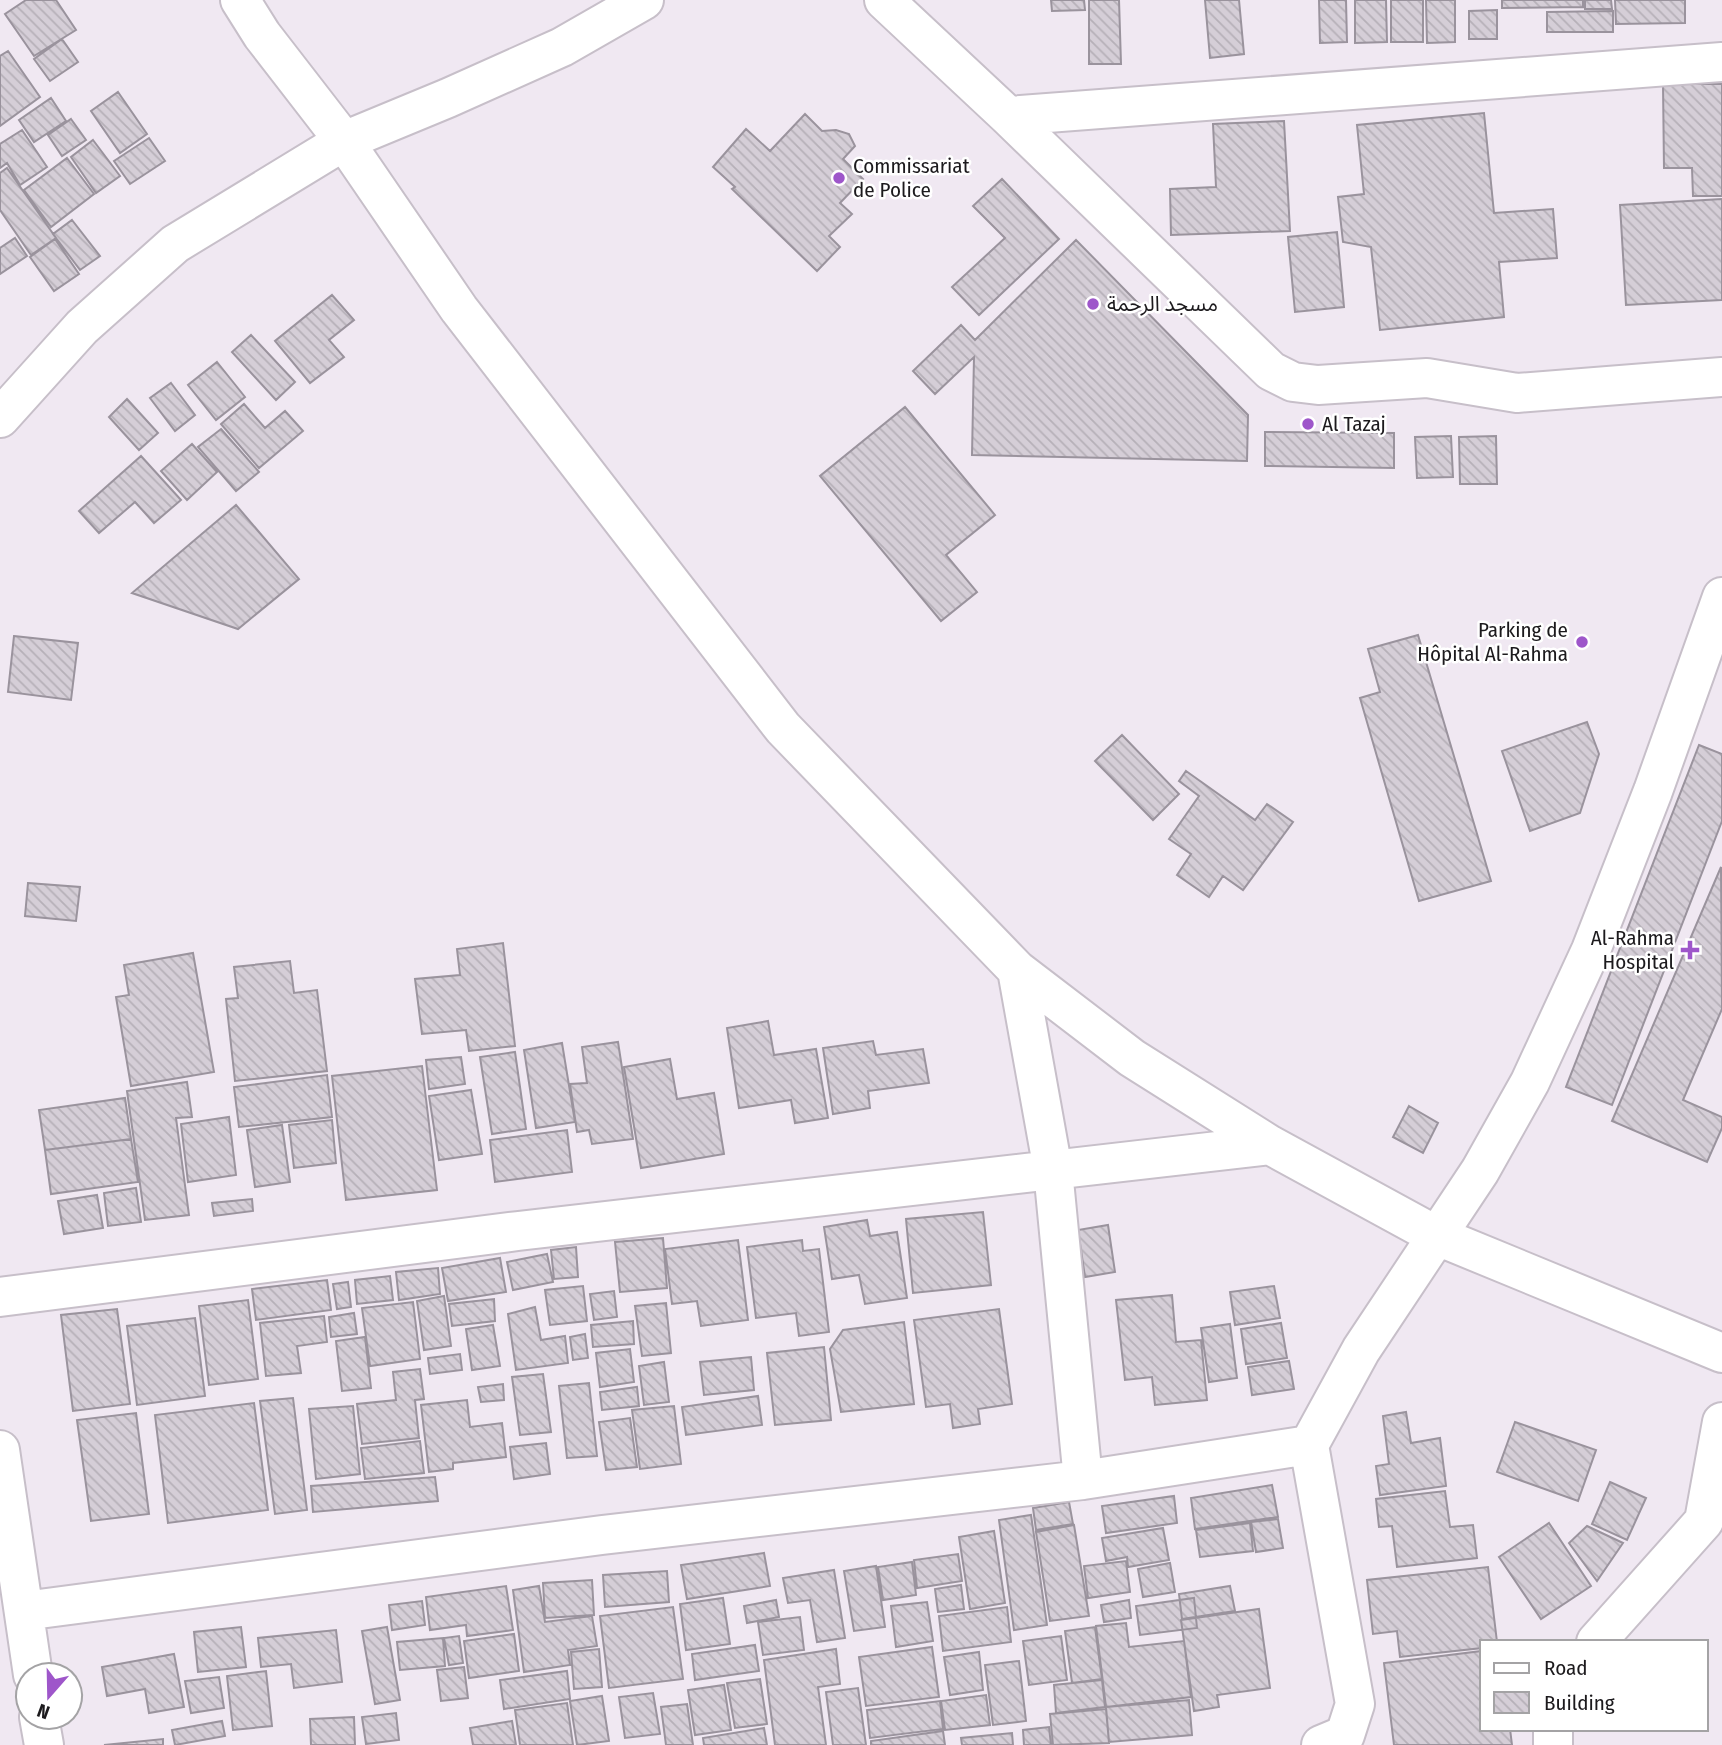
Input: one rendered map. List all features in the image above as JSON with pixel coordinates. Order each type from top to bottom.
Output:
[{"type":"street","points":[[240,0],[262,35],[344,141],[458,309],[783,728],[1017,971],[1132,1058],[1270,1145],[1435,1235],[1722,1353]]},
{"type":"street","points":[[0,418],[82,327],[175,244],[344,141],[562,47],[644,0]]},
{"type":"street","points":[[884,0],[1271,371],[1293,382],[1318,385],[1427,378],[1517,393],[1722,377]]},
{"type":"street","points":[[1008,116],[1722,62]]},
{"type":"street","points":[[1321,1745],[1345,1735],[1355,1704],[1309,1445],[1360,1350],[1480,1171],[1530,1082],[1591,950],[1653,791],[1722,597]]},
{"type":"street","points":[[1017,971],[1053,1170],[1083,1480]]},
{"type":"street","points":[[0,1297],[518,1231],[1270,1145]]},
{"type":"street","points":[[1598,1640],[1704,1521],[1722,1422]]},
{"type":"street","points":[[23,1611],[602,1535],[1083,1480],[1309,1445]]},
{"type":"street","points":[[0,1450],[31,1661]]},
{"type":"building","points":[[26,0],[56,0],[76,30],[34,56],[5,14]]},
{"type":"building","points":[[1051,0],[1084,0],[1085,10],[1052,11]]},
{"type":"building","points":[[1089,0],[1119,0],[1121,64],[1089,64]]},
{"type":"building","points":[[1205,0],[1239,0],[1244,54],[1210,58]]},
{"type":"building","points":[[1319,0],[1346,0],[1347,42],[1320,43]]},
{"type":"building","points":[[1355,0],[1386,0],[1387,42],[1355,43]]},
{"type":"building","points":[[1391,0],[1423,0],[1423,42],[1391,42]]},
{"type":"building","points":[[1426,0],[1455,0],[1455,42],[1427,43]]},
{"type":"building","points":[[1502,0],[1583,0],[1583,7],[1502,8]]},
{"type":"building","points":[[1585,0],[1611,0],[1612,9],[1585,9]]},
{"type":"building","points":[[1615,0],[1685,0],[1685,23],[1616,24]]},
{"type":"building","points":[[1497,10],[1497,39],[1469,39],[1469,11]]},
{"type":"building","points":[[1613,11],[1613,32],[1547,32],[1547,12]]},
{"type":"building","points":[[62,39],[78,62],[50,81],[34,59]]},
{"type":"building","points":[[8,51],[40,97],[0,126],[0,56]]},
{"type":"building","points":[[1663,84],[1722,84],[1722,196],[1693,196],[1692,168],[1664,168]]},
{"type":"building","points":[[118,92],[147,134],[120,153],[91,111]]},
{"type":"building","points":[[51,98],[66,121],[34,142],[19,120]]},
{"type":"building","points":[[1484,113],[1494,213],[1553,209],[1557,258],[1499,262],[1504,317],[1380,330],[1371,247],[1343,242],[1338,197],[1364,194],[1357,125]]},
{"type":"building","points":[[805,114],[822,131],[836,130],[849,134],[855,146],[843,159],[863,179],[840,203],[852,214],[829,236],[840,247],[817,271],[732,189],[735,187],[713,167],[746,129],[770,151]]},
{"type":"building","points":[[71,119],[86,140],[62,156],[48,135]]},
{"type":"building","points":[[1284,121],[1290,231],[1171,235],[1170,189],[1216,187],[1213,124]]},
{"type":"building","points":[[22,130],[47,167],[20,185],[7,163],[0,168],[0,144]]},
{"type":"building","points":[[149,138],[165,161],[130,184],[114,161]]},
{"type":"building","points":[[93,140],[120,176],[96,193],[71,157]]},
{"type":"building","points":[[67,158],[94,194],[51,227],[24,190]]},
{"type":"building","points":[[7,168],[56,238],[31,255],[0,210],[0,173]]},
{"type":"building","points":[[1002,179],[1059,239],[979,315],[952,287],[1005,238],[973,206]]},
{"type":"building","points":[[1722,199],[1722,300],[1626,305],[1620,205]]},
{"type":"building","points":[[72,220],[100,256],[80,270],[53,234]]},
{"type":"building","points":[[1337,232],[1344,307],[1295,312],[1288,237]]},
{"type":"building","points":[[15,238],[27,256],[0,274],[0,248]]},
{"type":"building","points":[[55,239],[79,274],[54,291],[30,257]]},
{"type":"building","points":[[1076,240],[1248,415],[1247,461],[972,455],[974,357],[935,394],[913,371],[961,325],[975,340]]},
{"type":"building","points":[[332,295],[354,320],[329,340],[344,357],[310,383],[275,341]]},
{"type":"building","points":[[251,335],[295,382],[276,400],[232,352]]},
{"type":"building","points":[[217,362],[245,397],[216,420],[188,385]]},
{"type":"building","points":[[171,383],[195,415],[175,431],[150,398]]},
{"type":"building","points":[[127,399],[158,433],[139,450],[109,417]]},
{"type":"building","points":[[244,404],[265,428],[285,411],[303,431],[259,468],[221,424]]},
{"type":"building","points":[[905,407],[995,515],[946,555],[977,592],[941,621],[820,476]]},
{"type":"building","points":[[221,429],[259,472],[236,491],[198,447]]},
{"type":"building","points":[[1265,432],[1394,433],[1394,468],[1265,466]]},
{"type":"building","points":[[1451,436],[1453,477],[1417,478],[1415,437]]},
{"type":"building","points":[[1496,436],[1497,484],[1460,484],[1459,437]]},
{"type":"building","points":[[192,444],[217,472],[187,500],[161,471]]},
{"type":"building","points":[[141,456],[181,500],[154,523],[135,502],[99,533],[79,511]]},
{"type":"building","points":[[236,505],[299,579],[238,629],[132,593]]},
{"type":"building","points":[[1418,635],[1491,881],[1419,901],[1360,698],[1380,692],[1368,649]]},
{"type":"building","points":[[14,636],[78,643],[71,700],[8,692]]},
{"type":"building","points":[[1587,722],[1599,754],[1580,813],[1530,831],[1502,751]]},
{"type":"building","points":[[1122,735],[1179,794],[1153,820],[1095,761]]},
{"type":"building","points":[[1699,745],[1722,754],[1722,821],[1612,1105],[1566,1087]]},
{"type":"building","points":[[1186,771],[1255,820],[1267,804],[1293,822],[1243,890],[1223,876],[1209,897],[1177,875],[1191,854],[1169,839],[1199,796],[1179,781]]},
{"type":"building","points":[[1721,867],[1722,1009],[1683,1100],[1722,1117],[1722,1128],[1707,1162],[1612,1121]]},
{"type":"building","points":[[28,883],[80,887],[76,921],[25,916]]},
{"type":"building","points":[[503,943],[515,1046],[469,1051],[466,1030],[422,1034],[415,979],[460,975],[457,949]]},
{"type":"building","points":[[193,953],[214,1072],[131,1086],[116,997],[129,995],[124,965]]},
{"type":"building","points":[[290,961],[294,993],[317,990],[327,1071],[235,1081],[226,999],[238,998],[234,967]]},
{"type":"building","points":[[768,1021],[774,1055],[816,1049],[828,1118],[795,1123],[791,1100],[739,1108],[727,1028]]},
{"type":"building","points":[[873,1041],[876,1055],[923,1049],[929,1083],[868,1091],[870,1108],[833,1114],[823,1048]]},
{"type":"building","points":[[618,1042],[633,1139],[592,1144],[589,1130],[577,1132],[570,1084],[587,1083],[582,1047]]},
{"type":"building","points":[[562,1043],[575,1122],[536,1128],[524,1050]]},
{"type":"building","points":[[515,1052],[526,1129],[492,1134],[480,1057]]},
{"type":"building","points":[[461,1057],[465,1084],[429,1089],[426,1060]]},
{"type":"building","points":[[670,1059],[677,1099],[714,1093],[724,1154],[641,1168],[624,1067]]},
{"type":"building","points":[[422,1066],[437,1190],[346,1200],[332,1076]]},
{"type":"building","points":[[327,1075],[332,1117],[239,1127],[234,1087]]},
{"type":"building","points":[[187,1082],[192,1117],[176,1118],[189,1215],[145,1220],[127,1091]]},
{"type":"building","points":[[471,1090],[482,1154],[439,1160],[429,1096]]},
{"type":"building","points":[[125,1098],[131,1139],[45,1150],[39,1110]]},
{"type":"building","points":[[1409,1106],[1438,1123],[1423,1153],[1393,1137]]},
{"type":"building","points":[[229,1117],[236,1175],[188,1182],[181,1124]]},
{"type":"building","points":[[332,1120],[336,1163],[294,1168],[289,1125]]},
{"type":"building","points":[[282,1125],[290,1182],[255,1187],[247,1130]]},
{"type":"building","points":[[567,1130],[572,1172],[495,1182],[490,1140]]},
{"type":"building","points":[[131,1139],[138,1182],[51,1194],[45,1150]]},
{"type":"building","points":[[136,1188],[141,1222],[108,1226],[104,1193]]},
{"type":"building","points":[[97,1195],[103,1228],[64,1234],[58,1201]]},
{"type":"building","points":[[252,1199],[253,1211],[214,1216],[212,1203]]},
{"type":"building","points":[[983,1212],[991,1285],[913,1293],[906,1219]]},
{"type":"building","points":[[867,1220],[870,1236],[897,1232],[907,1298],[865,1304],[859,1275],[832,1279],[824,1227]]},
{"type":"building","points":[[1108,1225],[1115,1272],[1085,1277],[1078,1230]]},
{"type":"building","points":[[663,1238],[667,1288],[620,1292],[615,1242]]},
{"type":"building","points":[[738,1240],[748,1320],[701,1326],[697,1301],[672,1304],[665,1249]]},
{"type":"building","points":[[802,1240],[803,1251],[819,1249],[829,1332],[799,1336],[796,1313],[756,1318],[747,1247]]},
{"type":"building","points":[[576,1247],[578,1277],[554,1279],[551,1250]]},
{"type":"building","points":[[547,1254],[553,1282],[513,1290],[507,1262]]},
{"type":"building","points":[[500,1258],[506,1292],[448,1301],[442,1268]]},
{"type":"building","points":[[438,1268],[440,1294],[399,1300],[396,1272]]},
{"type":"building","points":[[390,1276],[393,1300],[357,1304],[355,1280]]},
{"type":"building","points":[[327,1280],[331,1310],[256,1320],[252,1289]]},
{"type":"building","points":[[348,1282],[351,1307],[337,1309],[333,1284]]},
{"type":"building","points":[[583,1286],[587,1321],[550,1325],[545,1290]]},
{"type":"building","points":[[1274,1286],[1280,1318],[1235,1325],[1230,1292]]},
{"type":"building","points":[[614,1291],[617,1317],[594,1320],[590,1294]]},
{"type":"building","points":[[1172,1295],[1176,1342],[1201,1340],[1207,1400],[1155,1405],[1152,1377],[1125,1380],[1116,1300]]},
{"type":"building","points":[[444,1296],[451,1346],[424,1350],[417,1301]]},
{"type":"building","points":[[494,1299],[495,1321],[452,1326],[449,1304]]},
{"type":"building","points":[[248,1300],[258,1379],[209,1385],[199,1306]]},
{"type":"building","points":[[413,1302],[420,1359],[370,1366],[362,1308]]},
{"type":"building","points":[[666,1303],[671,1353],[642,1356],[635,1306]]},
{"type":"building","points":[[535,1307],[541,1340],[565,1336],[568,1363],[516,1370],[508,1314]]},
{"type":"building","points":[[117,1309],[130,1404],[73,1411],[61,1315]]},
{"type":"building","points":[[999,1309],[1012,1404],[978,1409],[980,1424],[953,1428],[950,1404],[926,1407],[914,1320]]},
{"type":"building","points":[[354,1313],[357,1334],[331,1337],[329,1317]]},
{"type":"building","points":[[324,1316],[327,1342],[297,1346],[301,1373],[266,1376],[260,1323]]},
{"type":"building","points":[[195,1318],[205,1396],[137,1405],[127,1326]]},
{"type":"building","points":[[633,1321],[634,1344],[593,1347],[591,1325]]},
{"type":"building","points":[[904,1322],[914,1404],[841,1412],[830,1349],[843,1330]]},
{"type":"building","points":[[1281,1323],[1287,1358],[1246,1364],[1241,1329]]},
{"type":"building","points":[[1230,1324],[1237,1378],[1209,1382],[1201,1328]]},
{"type":"building","points":[[493,1325],[500,1366],[472,1370],[466,1329]]},
{"type":"building","points":[[585,1334],[588,1358],[573,1360],[570,1337]]},
{"type":"building","points":[[365,1337],[371,1388],[342,1391],[336,1341]]},
{"type":"building","points":[[824,1347],[831,1420],[775,1425],[767,1353]]},
{"type":"building","points":[[630,1349],[634,1382],[600,1387],[596,1353]]},
{"type":"building","points":[[460,1354],[462,1370],[430,1374],[428,1358]]},
{"type":"building","points":[[751,1357],[754,1390],[704,1395],[700,1362]]},
{"type":"building","points":[[1289,1361],[1294,1389],[1252,1395],[1248,1367]]},
{"type":"building","points":[[664,1362],[669,1402],[644,1405],[639,1366]]},
{"type":"building","points":[[420,1369],[424,1399],[415,1400],[419,1438],[362,1444],[357,1404],[396,1400],[393,1372]]},
{"type":"building","points":[[543,1374],[551,1432],[520,1435],[512,1377]]},
{"type":"building","points":[[589,1383],[597,1456],[567,1458],[559,1386]]},
{"type":"building","points":[[503,1384],[504,1400],[481,1402],[478,1387]]},
{"type":"building","points":[[637,1387],[639,1406],[602,1410],[600,1392]]},
{"type":"building","points":[[758,1396],[762,1425],[686,1435],[682,1407]]},
{"type":"building","points":[[293,1398],[307,1510],[275,1514],[260,1401]]},
{"type":"building","points":[[467,1400],[470,1427],[502,1423],[506,1457],[453,1463],[453,1469],[429,1472],[421,1405]]},
{"type":"building","points":[[254,1403],[268,1510],[168,1523],[155,1415]]},
{"type":"building","points":[[353,1406],[360,1474],[316,1479],[309,1409]]},
{"type":"building","points":[[674,1406],[681,1464],[640,1469],[632,1410]]},
{"type":"building","points":[[1406,1412],[1411,1443],[1440,1438],[1446,1486],[1380,1495],[1376,1466],[1389,1464],[1383,1416]]},
{"type":"building","points":[[136,1413],[149,1514],[91,1521],[77,1420]]},
{"type":"building","points":[[630,1418],[637,1467],[606,1470],[599,1422]]},
{"type":"building","points":[[1515,1422],[1596,1450],[1578,1501],[1497,1472]]},
{"type":"building","points":[[420,1441],[424,1473],[365,1479],[361,1448]]},
{"type":"building","points":[[546,1443],[550,1474],[514,1479],[510,1447]]},
{"type":"building","points":[[435,1477],[438,1501],[313,1512],[311,1486]]},
{"type":"building","points":[[1610,1482],[1646,1498],[1627,1540],[1592,1524]]},
{"type":"building","points":[[1272,1485],[1278,1517],[1195,1529],[1191,1498]]},
{"type":"building","points":[[1445,1491],[1450,1527],[1473,1525],[1477,1558],[1397,1567],[1392,1526],[1379,1527],[1376,1499]]},
{"type":"building","points":[[1174,1496],[1177,1523],[1106,1533],[1102,1506]]},
{"type":"building","points":[[1069,1502],[1073,1524],[1036,1530],[1033,1508]]},
{"type":"building","points":[[1031,1515],[1047,1625],[1014,1630],[999,1520]]},
{"type":"building","points":[[1278,1519],[1283,1548],[1256,1552],[1251,1522]]},
{"type":"building","points":[[1250,1523],[1253,1551],[1200,1557],[1196,1530]]},
{"type":"building","points":[[1549,1523],[1591,1586],[1541,1619],[1499,1557]]},
{"type":"building","points":[[1074,1525],[1089,1616],[1050,1621],[1036,1532]]},
{"type":"building","points":[[1587,1526],[1623,1543],[1597,1581],[1569,1543]]},
{"type":"building","points":[[1163,1528],[1169,1560],[1128,1567],[1127,1557],[1106,1561],[1102,1538]]},
{"type":"building","points":[[994,1531],[1005,1603],[970,1609],[959,1537]]},
{"type":"building","points":[[764,1553],[770,1586],[687,1599],[681,1565]]},
{"type":"building","points":[[958,1554],[962,1581],[917,1588],[914,1560]]},
{"type":"building","points":[[1126,1561],[1130,1592],[1088,1598],[1084,1566]]},
{"type":"building","points":[[912,1562],[916,1595],[883,1600],[878,1567]]},
{"type":"building","points":[[1170,1563],[1175,1592],[1143,1597],[1138,1569]]},
{"type":"building","points":[[876,1566],[885,1627],[854,1631],[844,1571]]},
{"type":"building","points":[[1488,1567],[1497,1640],[1480,1640],[1480,1648],[1400,1657],[1397,1631],[1373,1634],[1367,1580]]},
{"type":"building","points":[[834,1570],[845,1638],[817,1642],[810,1600],[788,1603],[783,1578]]},
{"type":"building","points":[[667,1571],[669,1602],[605,1607],[603,1575]]},
{"type":"building","points":[[592,1580],[594,1615],[545,1618],[543,1583]]},
{"type":"building","points":[[961,1585],[964,1609],[938,1612],[935,1589]]},
{"type":"building","points":[[506,1586],[513,1630],[467,1636],[466,1625],[430,1630],[426,1597]]},
{"type":"building","points":[[539,1586],[545,1622],[592,1616],[597,1646],[568,1650],[570,1665],[524,1672],[513,1590]]},
{"type":"building","points":[[1230,1586],[1235,1611],[1182,1619],[1179,1594]]},
{"type":"building","points":[[723,1598],[730,1644],[686,1650],[680,1604]]},
{"type":"building","points":[[1194,1598],[1197,1628],[1140,1635],[1136,1606]]},
{"type":"building","points":[[776,1600],[779,1617],[747,1623],[744,1606]]},
{"type":"building","points":[[1129,1600],[1131,1618],[1104,1622],[1101,1605]]},
{"type":"building","points":[[422,1601],[425,1625],[392,1630],[389,1605]]},
{"type":"building","points":[[927,1602],[933,1641],[896,1647],[891,1606]]},
{"type":"building","points":[[673,1607],[683,1679],[609,1688],[600,1616]]},
{"type":"building","points":[[1007,1607],[1011,1642],[943,1651],[939,1616]]},
{"type":"building","points":[[1259,1609],[1270,1688],[1217,1695],[1219,1707],[1194,1711],[1181,1620]]},
{"type":"building","points":[[800,1617],[804,1650],[763,1655],[758,1622]]},
{"type":"building","points":[[1126,1623],[1129,1647],[1184,1641],[1191,1697],[1106,1707],[1096,1626]]},
{"type":"building","points":[[241,1627],[246,1667],[198,1672],[194,1632]]},
{"type":"building","points":[[387,1627],[400,1700],[375,1704],[362,1631]]},
{"type":"building","points":[[1095,1627],[1102,1679],[1072,1683],[1065,1631]]},
{"type":"building","points":[[336,1630],[342,1682],[294,1688],[291,1664],[261,1667],[258,1638]]},
{"type":"building","points":[[514,1634],[519,1671],[469,1678],[464,1641]]},
{"type":"building","points":[[459,1636],[463,1663],[449,1665],[444,1638]]},
{"type":"building","points":[[1061,1636],[1067,1680],[1029,1685],[1023,1641]]},
{"type":"building","points":[[443,1638],[445,1666],[400,1670],[397,1642]]},
{"type":"building","points":[[755,1645],[759,1671],[695,1680],[692,1654]]},
{"type":"building","points":[[932,1647],[939,1697],[866,1706],[859,1657]]},
{"type":"building","points":[[599,1649],[602,1687],[574,1689],[571,1652]]},
{"type":"building","points":[[836,1649],[840,1684],[818,1687],[826,1745],[775,1745],[764,1660]]},
{"type":"building","points":[[1480,1651],[1480,1731],[1510,1731],[1512,1745],[1394,1745],[1384,1663]]},
{"type":"building","points":[[979,1652],[983,1690],[950,1695],[944,1657]]},
{"type":"building","points":[[174,1654],[184,1707],[149,1713],[145,1689],[107,1696],[102,1667]]},
{"type":"building","points":[[1019,1661],[1026,1721],[993,1725],[985,1665]]},
{"type":"building","points":[[464,1667],[468,1698],[441,1701],[437,1670]]},
{"type":"building","points":[[266,1671],[272,1726],[233,1730],[227,1676]]},
{"type":"building","points":[[567,1671],[570,1699],[504,1709],[500,1680]]},
{"type":"building","points":[[219,1677],[224,1708],[191,1713],[185,1681]]},
{"type":"building","points":[[760,1679],[767,1724],[735,1728],[727,1683]]},
{"type":"building","points":[[1102,1680],[1105,1707],[1056,1713],[1054,1685]]},
{"type":"building","points":[[724,1685],[731,1730],[695,1735],[688,1690]]},
{"type":"building","points":[[858,1688],[866,1745],[833,1745],[826,1692]]},
{"type":"building","points":[[653,1693],[660,1734],[625,1738],[619,1697]]},
{"type":"building","points":[[986,1695],[990,1725],[945,1730],[941,1701]]},
{"type":"building","points":[[602,1696],[609,1741],[577,1745],[570,1701]]},
{"type":"building","points":[[1189,1700],[1192,1735],[1109,1742],[1106,1707]]},
{"type":"building","points":[[940,1701],[943,1729],[870,1738],[867,1710]]},
{"type":"building","points":[[567,1703],[573,1745],[520,1745],[515,1710]]},
{"type":"building","points":[[687,1704],[693,1745],[666,1745],[661,1707]]},
{"type":"building","points":[[1106,1709],[1109,1743],[1053,1745],[1050,1714]]},
{"type":"building","points":[[396,1713],[399,1740],[366,1744],[362,1717]]},
{"type":"building","points":[[354,1717],[355,1745],[311,1745],[310,1719]]},
{"type":"building","points":[[222,1721],[225,1736],[175,1745],[172,1730]]},
{"type":"building","points":[[512,1721],[516,1745],[473,1745],[470,1728]]},
{"type":"building","points":[[1049,1727],[1051,1745],[1024,1745],[1023,1730]]},
{"type":"building","points":[[764,1728],[767,1745],[704,1745],[703,1738]]},
{"type":"building","points":[[943,1731],[945,1745],[871,1745],[871,1741]]},
{"type":"building","points":[[1012,1733],[1013,1745],[962,1745],[961,1738]]},
{"type":"building","points":[[163,1739],[163,1745],[104,1745]]},
{"type":"place","name":"Commissariat de Police","points":[[839,178]]},
{"type":"place","name":"مسجد الرحمة","points":[[1093,304]]},
{"type":"place","name":"Al Tazaj","points":[[1308,424]]},
{"type":"place","name":"Parking de Hôpital Al-Rahma","points":[[1582,642]]},
{"type":"place","name":"Al-Rahma Hospital","points":[[1690,950]]}]
